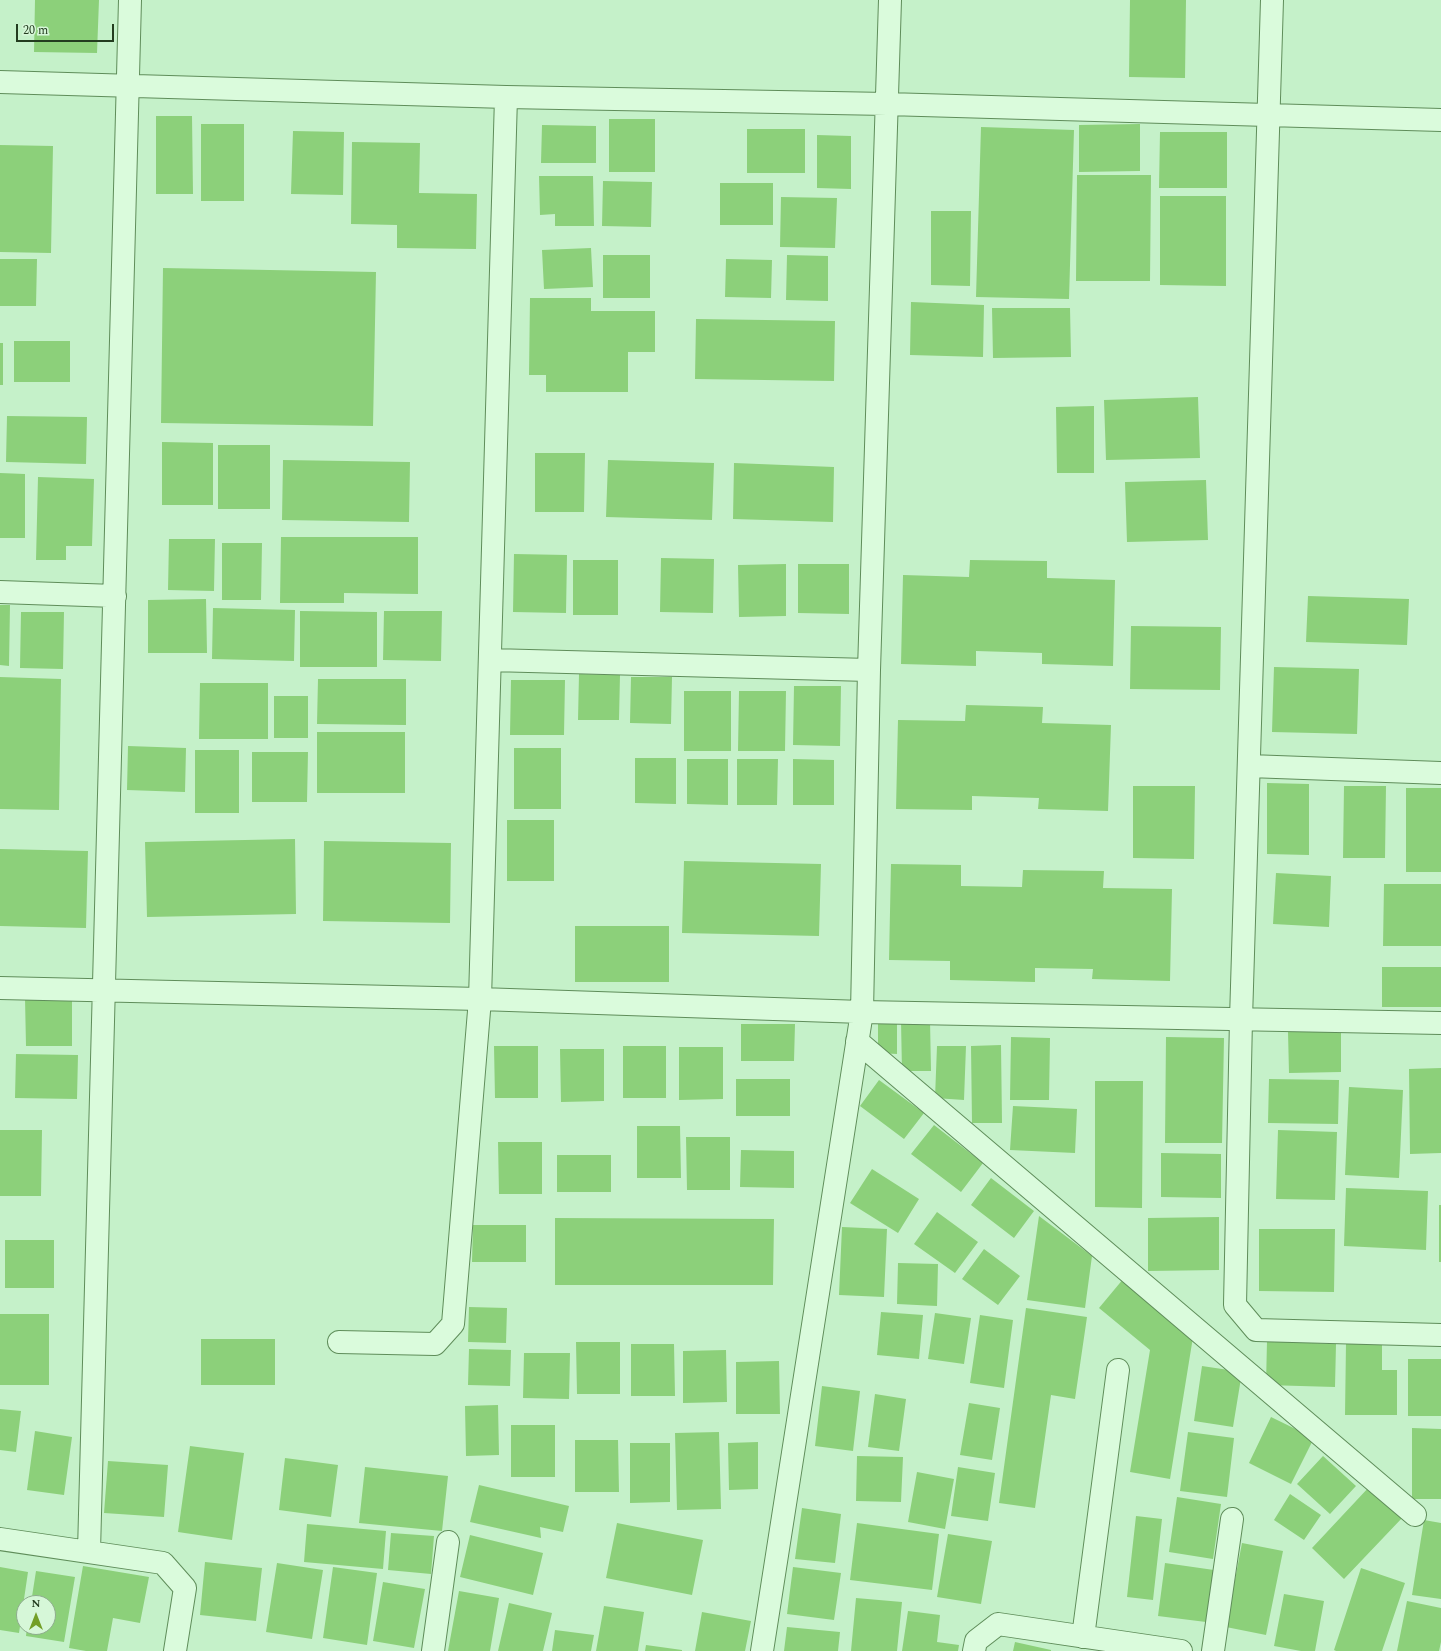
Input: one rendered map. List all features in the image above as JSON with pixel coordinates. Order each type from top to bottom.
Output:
[{"type":"street","points":[[89,1552],[130,0]]},
{"type":"street","points":[[762,1651],[862,1012],[869,670],[890,0]]},
{"type":"street","points":[[1272,0],[1241,1019],[1235,1306],[1256,1330],[1441,1335]]},
{"type":"street","points":[[0,82],[506,97],[887,104],[1441,120]]},
{"type":"street","points":[[339,1342],[435,1344],[453,1324],[480,999],[491,660],[506,97]]},
{"type":"street","points":[[0,592],[115,596]]},
{"type":"street","points":[[491,660],[869,670]]},
{"type":"street","points":[[1249,766],[1441,773]]},
{"type":"street","points":[[0,988],[480,999],[862,1012],[1441,1023]]},
{"type":"street","points":[[857,1041],[1415,1515]]},
{"type":"street","points":[[1083,1637],[1118,1370]]},
{"type":"street","points":[[1213,1651],[1232,1519]]},
{"type":"street","points":[[0,1539],[163,1563],[185,1588],[175,1651]]},
{"type":"street","points":[[433,1651],[448,1542]]},
{"type":"street","points":[[974,1651],[976,1641],[998,1624],[1181,1651]]},
{"type":"building","points":[[35,0],[99,0],[97,53],[34,52]]},
{"type":"building","points":[[1130,0],[1186,0],[1185,78],[1129,77]]},
{"type":"building","points":[[156,116],[192,116],[193,194],[156,194]]},
{"type":"building","points":[[609,119],[655,119],[655,172],[609,172]]},
{"type":"building","points":[[201,124],[244,124],[244,201],[201,201]]},
{"type":"building","points":[[1140,124],[1140,171],[1079,172],[1079,125]]},
{"type":"building","points":[[542,125],[596,126],[596,163],[541,163]]},
{"type":"building","points":[[981,127],[1074,130],[1069,299],[976,297]]},
{"type":"building","points":[[747,129],[805,129],[805,173],[747,173]]},
{"type":"building","points":[[293,131],[344,132],[343,195],[291,194]]},
{"type":"building","points":[[1160,132],[1227,132],[1227,188],[1159,188]]},
{"type":"building","points":[[817,135],[851,136],[851,189],[817,188]]},
{"type":"building","points":[[352,142],[420,143],[419,193],[477,194],[476,249],[397,248],[397,225],[351,224]]},
{"type":"building","points":[[0,145],[53,146],[51,253],[0,252]]},
{"type":"building","points":[[1077,175],[1151,175],[1150,281],[1076,281]]},
{"type":"building","points":[[539,176],[593,176],[594,226],[555,226],[555,214],[540,215]]},
{"type":"building","points":[[603,181],[652,182],[651,227],[602,226]]},
{"type":"building","points":[[720,183],[773,183],[773,225],[720,225]]},
{"type":"building","points":[[1160,196],[1226,196],[1226,286],[1160,285]]},
{"type":"building","points":[[781,197],[837,198],[835,248],[780,247]]},
{"type":"building","points":[[931,211],[971,211],[970,286],[931,285]]},
{"type":"building","points":[[591,248],[593,287],[544,289],[542,250]]},
{"type":"building","points":[[603,255],[650,255],[650,298],[603,298]]},
{"type":"building","points":[[787,255],[828,256],[828,301],[786,300]]},
{"type":"building","points":[[0,259],[37,259],[36,306],[0,306]]},
{"type":"building","points":[[726,259],[772,260],[771,298],[725,297]]},
{"type":"building","points":[[163,268],[376,272],[373,426],[161,423]]},
{"type":"building","points":[[530,298],[591,298],[591,311],[655,311],[655,352],[628,352],[628,392],[546,392],[546,375],[529,375]]},
{"type":"building","points":[[911,302],[984,305],[983,357],[910,355]]},
{"type":"building","points":[[992,308],[1070,308],[1071,357],[993,358]]},
{"type":"building","points":[[696,319],[835,321],[834,381],[695,379]]},
{"type":"building","points":[[14,341],[70,341],[70,382],[14,382]]},
{"type":"building","points":[[0,343],[3,343],[3,385],[0,385]]},
{"type":"building","points":[[1198,397],[1200,458],[1106,460],[1104,400]]},
{"type":"building","points":[[1094,406],[1094,473],[1057,473],[1056,407]]},
{"type":"building","points":[[7,416],[87,417],[86,464],[6,462]]},
{"type":"building","points":[[162,442],[213,443],[213,505],[162,505]]},
{"type":"building","points":[[218,445],[270,445],[270,509],[218,509]]},
{"type":"building","points":[[535,453],[585,453],[584,512],[535,512]]},
{"type":"building","points":[[283,460],[410,462],[409,522],[282,520]]},
{"type":"building","points":[[608,460],[714,463],[712,520],[606,517]]},
{"type":"building","points":[[734,463],[834,467],[833,522],[733,519]]},
{"type":"building","points":[[0,473],[25,474],[25,538],[0,538]]},
{"type":"building","points":[[38,477],[94,479],[92,546],[66,546],[66,560],[36,560]]},
{"type":"building","points":[[1206,480],[1208,540],[1127,542],[1125,482]]},
{"type":"building","points":[[281,537],[418,537],[418,594],[344,593],[344,603],[280,603]]},
{"type":"building","points":[[169,539],[215,539],[214,591],[168,590]]},
{"type":"building","points":[[222,543],[262,543],[261,600],[222,600]]},
{"type":"building","points":[[514,554],[567,555],[566,613],[513,612]]},
{"type":"building","points":[[661,558],[714,559],[713,613],[660,612]]},
{"type":"building","points":[[573,560],[618,560],[618,615],[573,615]]},
{"type":"building","points":[[970,560],[1047,561],[1047,578],[1115,580],[1113,666],[1042,664],[1042,653],[976,651],[976,666],[901,664],[903,575],[969,577]]},
{"type":"building","points":[[786,564],[786,616],[739,617],[738,565]]},
{"type":"building","points":[[798,564],[849,564],[849,614],[798,613]]},
{"type":"building","points":[[1308,596],[1409,599],[1407,645],[1306,642]]},
{"type":"building","points":[[206,599],[207,653],[148,653],[148,600]]},
{"type":"building","points":[[0,605],[10,605],[9,666],[0,665]]},
{"type":"building","points":[[213,608],[295,610],[294,661],[212,659]]},
{"type":"building","points":[[300,611],[377,612],[377,667],[300,667]]},
{"type":"building","points":[[384,611],[442,611],[441,661],[383,660]]},
{"type":"building","points":[[21,612],[64,612],[63,669],[20,668]]},
{"type":"building","points":[[1131,626],[1221,627],[1220,690],[1130,689]]},
{"type":"building","points":[[1274,667],[1359,669],[1357,734],[1272,732]]},
{"type":"building","points":[[579,674],[620,675],[619,720],[578,720]]},
{"type":"building","points":[[0,677],[61,679],[59,810],[0,809]]},
{"type":"building","points":[[631,677],[672,677],[671,724],[630,723]]},
{"type":"building","points":[[318,679],[406,679],[406,725],[317,724]]},
{"type":"building","points":[[511,680],[565,680],[564,735],[510,735]]},
{"type":"building","points":[[200,683],[268,683],[268,739],[199,739]]},
{"type":"building","points":[[794,686],[841,686],[840,746],[793,745]]},
{"type":"building","points":[[684,691],[731,691],[731,751],[684,751]]},
{"type":"building","points":[[739,691],[786,691],[785,751],[738,751]]},
{"type":"building","points":[[274,696],[308,696],[308,738],[274,738]]},
{"type":"building","points":[[966,705],[1043,707],[1042,723],[1111,725],[1108,811],[1038,809],[1039,798],[972,796],[972,810],[896,809],[898,720],[965,721]]},
{"type":"building","points":[[317,732],[405,732],[405,793],[317,793]]},
{"type":"building","points":[[128,746],[186,748],[185,792],[127,790]]},
{"type":"building","points":[[514,748],[561,748],[561,809],[514,809]]},
{"type":"building","points":[[195,750],[239,750],[239,813],[195,813]]},
{"type":"building","points":[[252,752],[308,752],[307,802],[252,802]]},
{"type":"building","points":[[635,758],[676,758],[676,804],[635,803]]},
{"type":"building","points":[[687,759],[728,759],[728,805],[687,804]]},
{"type":"building","points":[[737,759],[778,759],[777,805],[737,805]]},
{"type":"building","points":[[793,759],[834,760],[834,805],[793,805]]},
{"type":"building","points":[[1267,783],[1309,784],[1309,855],[1267,854]]},
{"type":"building","points":[[1133,786],[1195,786],[1194,859],[1133,858]]},
{"type":"building","points":[[1344,786],[1386,786],[1385,858],[1343,858]]},
{"type":"building","points":[[1406,788],[1441,788],[1441,872],[1406,872]]},
{"type":"building","points":[[507,820],[554,820],[554,881],[507,881]]},
{"type":"building","points":[[295,839],[296,914],[147,917],[145,842]]},
{"type":"building","points":[[324,841],[451,843],[450,923],[323,921]]},
{"type":"building","points":[[0,849],[88,851],[86,928],[0,926]]},
{"type":"building","points":[[684,861],[821,864],[819,936],[682,933]]},
{"type":"building","points":[[891,864],[961,865],[961,886],[1022,887],[1023,870],[1104,871],[1103,888],[1172,889],[1170,981],[1092,979],[1093,969],[1035,968],[1035,982],[950,980],[950,961],[889,960]]},
{"type":"building","points":[[1276,873],[1331,876],[1329,927],[1273,924]]},
{"type":"building","points":[[1384,884],[1441,884],[1441,946],[1383,946]]},
{"type":"building","points":[[575,926],[669,926],[669,982],[575,982]]},
{"type":"building","points":[[1382,967],[1441,967],[1441,1007],[1382,1007]]},
{"type":"building","points":[[25,998],[72,998],[72,1046],[26,1046]]},
{"type":"building","points":[[930,1020],[931,1071],[902,1071],[901,1021]]},
{"type":"building","points":[[878,1023],[897,1023],[897,1054],[878,1053]]},
{"type":"building","points":[[741,1024],[795,1024],[794,1061],[741,1061]]},
{"type":"building","points":[[1288,1032],[1341,1032],[1341,1072],[1289,1073]]},
{"type":"building","points":[[1011,1037],[1050,1038],[1049,1100],[1010,1100]]},
{"type":"building","points":[[1166,1037],[1224,1038],[1222,1143],[1165,1143]]},
{"type":"building","points":[[1001,1045],[1002,1123],[972,1123],[971,1046]]},
{"type":"building","points":[[494,1046],[538,1046],[538,1098],[495,1098]]},
{"type":"building","points":[[623,1046],[666,1046],[666,1098],[623,1098]]},
{"type":"building","points":[[937,1046],[966,1046],[964,1100],[935,1098]]},
{"type":"building","points":[[679,1047],[723,1047],[723,1099],[679,1100]]},
{"type":"building","points":[[560,1049],[604,1049],[604,1101],[561,1102]]},
{"type":"building","points":[[16,1054],[78,1055],[77,1099],[15,1098]]},
{"type":"building","points":[[1441,1068],[1441,1153],[1410,1154],[1409,1069]]},
{"type":"building","points":[[736,1079],[790,1079],[790,1116],[736,1116]]},
{"type":"building","points":[[1269,1079],[1339,1080],[1338,1124],[1268,1123]]},
{"type":"building","points":[[879,1080],[924,1113],[904,1139],[860,1106]]},
{"type":"building","points":[[1095,1081],[1143,1081],[1142,1208],[1095,1207]]},
{"type":"building","points":[[1349,1087],[1403,1090],[1399,1178],[1345,1175]]},
{"type":"building","points":[[1013,1106],[1077,1109],[1075,1153],[1010,1150]]},
{"type":"building","points":[[934,1125],[983,1163],[961,1192],[911,1154]]},
{"type":"building","points":[[637,1126],[680,1126],[681,1178],[637,1178]]},
{"type":"building","points":[[0,1130],[42,1130],[41,1196],[0,1196]]},
{"type":"building","points":[[1278,1130],[1337,1132],[1335,1200],[1276,1199]]},
{"type":"building","points":[[686,1137],[730,1137],[730,1190],[687,1190]]},
{"type":"building","points":[[498,1142],[542,1142],[542,1194],[499,1194]]},
{"type":"building","points":[[741,1150],[794,1151],[794,1188],[740,1187]]},
{"type":"building","points":[[1161,1153],[1221,1154],[1221,1198],[1161,1197]]},
{"type":"building","points":[[557,1155],[611,1155],[611,1192],[557,1192]]},
{"type":"building","points":[[872,1169],[919,1199],[898,1233],[850,1203]]},
{"type":"building","points":[[991,1178],[1034,1211],[1014,1238],[971,1205]]},
{"type":"building","points":[[1346,1188],[1428,1191],[1426,1250],[1344,1246]]},
{"type":"building","points":[[1439,1205],[1441,1205],[1441,1262],[1439,1262]]},
{"type":"building","points":[[937,1212],[978,1242],[955,1273],[914,1244]]},
{"type":"building","points":[[1039,1216],[1092,1256],[1085,1308],[1027,1300]]},
{"type":"building","points":[[1219,1217],[1219,1270],[1148,1271],[1148,1218]]},
{"type":"building","points":[[555,1218],[774,1219],[773,1285],[555,1285]]},
{"type":"building","points":[[473,1225],[526,1225],[526,1262],[472,1262]]},
{"type":"building","points":[[842,1227],[887,1229],[884,1297],[839,1295]]},
{"type":"building","points":[[1259,1229],[1335,1229],[1334,1292],[1259,1291]]},
{"type":"building","points":[[5,1240],[54,1240],[54,1288],[5,1288]]},
{"type":"building","points":[[984,1249],[1020,1276],[998,1305],[962,1279]]},
{"type":"building","points":[[898,1263],[938,1264],[937,1306],[897,1304]]},
{"type":"building","points":[[1124,1278],[1193,1337],[1170,1479],[1130,1472],[1150,1350],[1099,1308]]},
{"type":"building","points":[[469,1307],[507,1308],[506,1343],[468,1342]]},
{"type":"building","points":[[1026,1308],[1087,1317],[1075,1399],[1051,1395],[1035,1508],[999,1503]]},
{"type":"building","points":[[881,1312],[923,1315],[919,1359],[877,1355]]},
{"type":"building","points":[[935,1313],[971,1318],[964,1364],[928,1359]]},
{"type":"building","points":[[0,1314],[49,1314],[49,1385],[0,1385]]},
{"type":"building","points":[[980,1315],[1013,1320],[1004,1388],[970,1383]]},
{"type":"building","points":[[201,1339],[275,1339],[275,1385],[201,1385]]},
{"type":"building","points":[[1267,1341],[1336,1344],[1335,1387],[1266,1385]]},
{"type":"building","points":[[576,1342],[620,1342],[620,1394],[577,1394]]},
{"type":"building","points":[[1346,1343],[1382,1344],[1382,1370],[1397,1370],[1397,1415],[1345,1415]]},
{"type":"building","points":[[631,1344],[674,1344],[675,1396],[631,1396]]},
{"type":"building","points":[[469,1349],[511,1350],[510,1386],[468,1385]]},
{"type":"building","points":[[726,1350],[727,1402],[683,1403],[683,1351]]},
{"type":"building","points":[[524,1353],[570,1353],[569,1399],[523,1398]]},
{"type":"building","points":[[1408,1359],[1441,1359],[1441,1416],[1408,1416]]},
{"type":"building","points":[[779,1361],[780,1414],[736,1414],[736,1362]]},
{"type":"building","points":[[1202,1366],[1242,1372],[1233,1427],[1194,1421]]},
{"type":"building","points":[[822,1386],[860,1391],[853,1451],[815,1446]]},
{"type":"building","points":[[875,1394],[906,1399],[899,1451],[868,1447]]},
{"type":"building","points":[[969,1403],[1000,1408],[992,1460],[960,1455]]},
{"type":"building","points":[[498,1405],[499,1455],[466,1456],[465,1406]]},
{"type":"building","points":[[0,1409],[21,1411],[16,1452],[0,1450]]},
{"type":"building","points":[[1271,1417],[1314,1438],[1291,1484],[1249,1463]]},
{"type":"building","points":[[511,1425],[555,1425],[555,1477],[511,1477]]},
{"type":"building","points":[[1412,1428],[1441,1429],[1441,1499],[1412,1499]]},
{"type":"building","points":[[35,1431],[72,1437],[64,1495],[27,1490]]},
{"type":"building","points":[[719,1432],[721,1509],[677,1510],[675,1433]]},
{"type":"building","points":[[1188,1432],[1234,1438],[1227,1497],[1180,1491]]},
{"type":"building","points":[[575,1440],[618,1440],[619,1492],[575,1492]]},
{"type":"building","points":[[758,1442],[758,1489],[729,1490],[728,1443]]},
{"type":"building","points":[[630,1443],[670,1443],[670,1502],[630,1503]]},
{"type":"building","points":[[190,1446],[244,1453],[232,1540],[178,1532]]},
{"type":"building","points":[[857,1456],[903,1457],[901,1502],[856,1501]]},
{"type":"building","points":[[1323,1456],[1356,1486],[1330,1514],[1297,1484]]},
{"type":"building","points":[[285,1458],[338,1465],[331,1517],[279,1510]]},
{"type":"building","points":[[108,1461],[168,1465],[164,1517],[104,1513]]},
{"type":"building","points":[[365,1467],[448,1476],[442,1531],[359,1523]]},
{"type":"building","points":[[958,1467],[995,1473],[988,1521],[951,1516]]},
{"type":"building","points":[[917,1472],[954,1479],[945,1529],[908,1522]]},
{"type":"building","points":[[479,1485],[569,1506],[563,1532],[540,1527],[541,1538],[470,1522]]},
{"type":"building","points":[[1370,1486],[1403,1517],[1344,1579],[1312,1548]]},
{"type":"building","points":[[1290,1494],[1321,1515],[1304,1540],[1274,1520]]},
{"type":"building","points":[[1177,1497],[1221,1504],[1213,1559],[1169,1552]]},
{"type":"building","points":[[802,1508],[841,1514],[835,1563],[795,1559]]},
{"type":"building","points":[[1136,1516],[1162,1519],[1153,1600],[1127,1597]]},
{"type":"building","points":[[1424,1520],[1441,1523],[1441,1599],[1412,1595]]},
{"type":"building","points":[[617,1523],[703,1540],[692,1595],[606,1578]]},
{"type":"building","points":[[857,1523],[939,1534],[932,1590],[850,1580]]},
{"type":"building","points":[[307,1524],[386,1531],[383,1569],[304,1562]]},
{"type":"building","points":[[391,1533],[434,1536],[431,1574],[388,1570]]},
{"type":"building","points":[[948,1534],[992,1541],[981,1604],[937,1597]]},
{"type":"building","points":[[470,1535],[543,1553],[533,1595],[460,1577]]},
{"type":"building","points":[[1242,1543],[1283,1551],[1266,1635],[1226,1627]]},
{"type":"building","points":[[205,1562],[262,1568],[256,1621],[200,1615]]},
{"type":"building","points":[[277,1563],[323,1570],[312,1639],[266,1632]]},
{"type":"building","points":[[1165,1563],[1214,1570],[1206,1622],[1158,1616]]},
{"type":"building","points":[[83,1566],[149,1577],[140,1623],[113,1618],[107,1651],[86,1651],[69,1648]]},
{"type":"building","points":[[0,1567],[28,1572],[25,1595],[16,1595],[16,1633],[0,1630]]},
{"type":"building","points":[[333,1567],[377,1573],[367,1645],[323,1638]]},
{"type":"building","points":[[793,1567],[841,1573],[834,1620],[787,1614]]},
{"type":"building","points":[[1361,1568],[1405,1583],[1382,1651],[1336,1651],[1334,1650]]},
{"type":"building","points":[[36,1571],[75,1577],[64,1642],[26,1636],[56,1635],[56,1595],[32,1595]]},
{"type":"building","points":[[383,1582],[425,1589],[414,1648],[373,1641]]},
{"type":"building","points":[[459,1591],[499,1598],[490,1651],[448,1651]]},
{"type":"building","points":[[1284,1594],[1324,1601],[1315,1651],[1301,1651],[1274,1646]]},
{"type":"building","points":[[856,1598],[902,1602],[897,1651],[851,1651]]},
{"type":"building","points":[[1407,1601],[1441,1608],[1441,1642],[1439,1651],[1397,1651]]},
{"type":"building","points":[[509,1603],[552,1613],[543,1651],[498,1651]]},
{"type":"building","points":[[604,1606],[644,1612],[638,1651],[596,1651]]},
{"type":"building","points":[[908,1611],[940,1615],[937,1642],[959,1645],[958,1651],[902,1651]]},
{"type":"building","points":[[702,1612],[751,1621],[745,1651],[695,1651]]},
{"type":"building","points":[[787,1627],[840,1632],[838,1651],[784,1651]]},
{"type":"building","points":[[555,1630],[594,1635],[591,1651],[552,1651]]},
{"type":"building","points":[[1015,1642],[1051,1650],[1051,1651],[1013,1651]]},
{"type":"building","points":[[646,1645],[682,1650],[682,1651],[645,1651]]}]
